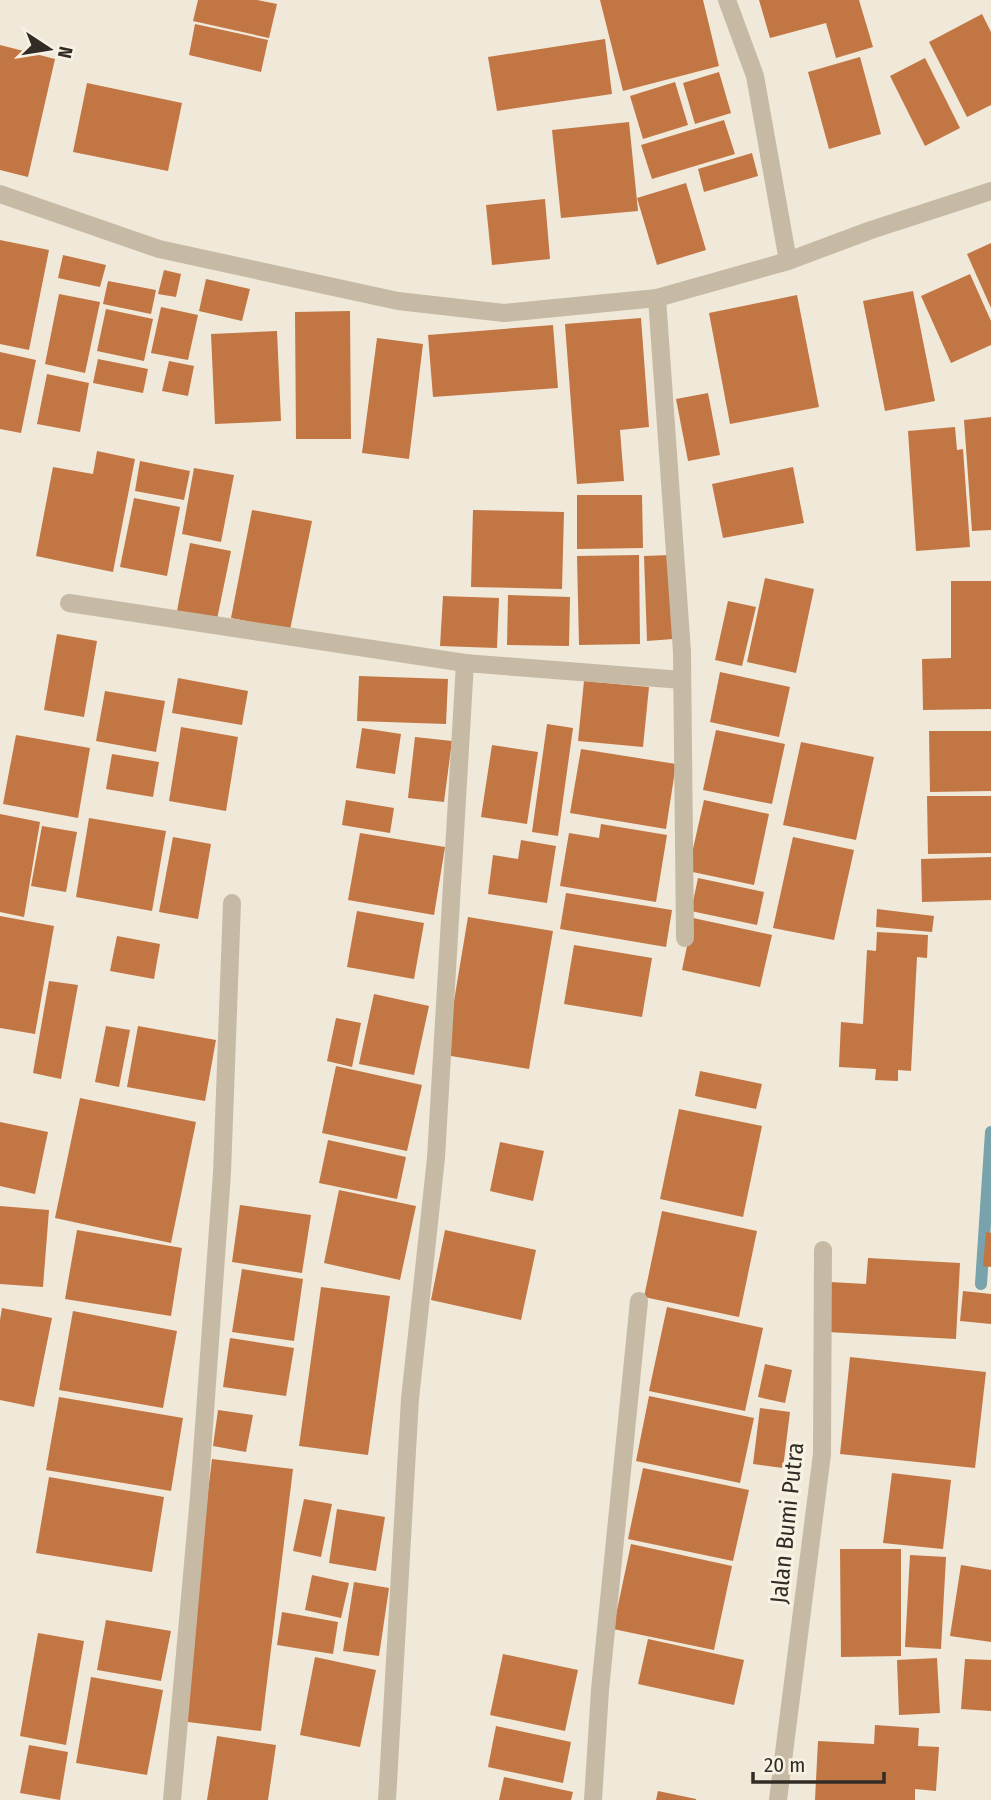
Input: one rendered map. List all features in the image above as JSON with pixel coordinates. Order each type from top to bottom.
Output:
[{"type":"street","points":[[727,0],[755,76],[788,261]]},
{"type":"street","points":[[0,194],[159,249],[398,302],[504,313],[657,298],[788,261],[871,230],[991,191]]},
{"type":"street","points":[[657,298],[682,680],[685,938]]},
{"type":"street","points":[[69,603],[465,663],[682,680]]},
{"type":"street","points":[[387,1800],[410,1399],[436,1158],[465,663]]},
{"type":"street","points":[[172,1800],[199,1496],[220,1200],[232,903]]},
{"type":"street","name":"Jalan Bumi Putra","points":[[778,1800],[822,1454],[822,1250]]},
{"type":"street","points":[[593,1800],[600,1690],[639,1301]]},
{"type":"building","points":[[198,0],[257,0],[277,4],[269,38],[193,21]]},
{"type":"building","points":[[600,0],[703,0],[719,66],[623,91]]},
{"type":"building","points":[[759,0],[859,0],[873,47],[836,58],[826,23],[770,38]]},
{"type":"building","points":[[982,14],[991,32],[991,105],[967,117],[929,42]]},
{"type":"building","points":[[195,24],[268,40],[261,72],[189,55]]},
{"type":"building","points":[[605,39],[612,94],[497,111],[488,57]]},
{"type":"building","points":[[0,45],[55,59],[28,177],[0,170]]},
{"type":"building","points":[[860,57],[881,134],[829,149],[808,72]]},
{"type":"building","points":[[925,58],[960,128],[925,146],[890,76]]},
{"type":"building","points":[[719,72],[731,113],[695,124],[683,83]]},
{"type":"building","points":[[675,82],[688,125],[643,139],[630,96]]},
{"type":"building","points":[[87,83],[182,103],[168,171],[73,152]]},
{"type":"building","points":[[724,120],[735,154],[652,179],[641,145]]},
{"type":"building","points":[[629,122],[638,211],[561,218],[552,130]]},
{"type":"building","points":[[752,153],[758,176],[704,192],[698,169]]},
{"type":"building","points":[[686,183],[706,250],[657,265],[637,198]]},
{"type":"building","points":[[545,199],[550,259],[492,265],[486,205]]},
{"type":"building","points":[[0,240],[49,250],[29,350],[0,344]]},
{"type":"building","points":[[991,243],[991,308],[967,254]]},
{"type":"building","points":[[63,255],[106,265],[100,287],[58,278]]},
{"type":"building","points":[[164,270],[181,274],[176,297],[158,294]]},
{"type":"building","points":[[970,274],[991,321],[991,345],[951,363],[921,296]]},
{"type":"building","points":[[206,279],[250,289],[242,321],[199,311]]},
{"type":"building","points":[[108,281],[156,290],[151,314],[103,304]]},
{"type":"building","points":[[913,291],[935,401],[885,411],[863,301]]},
{"type":"building","points":[[59,294],[100,302],[85,373],[45,364]]},
{"type":"building","points":[[797,295],[819,407],[730,424],[709,313]]},
{"type":"building","points":[[161,307],[198,315],[188,360],[151,353]]},
{"type":"building","points":[[106,309],[153,319],[144,361],[97,351]]},
{"type":"building","points":[[350,311],[351,439],[296,439],[295,312]]},
{"type":"building","points":[[641,318],[649,427],[620,430],[624,481],[577,484],[565,324]]},
{"type":"building","points":[[553,325],[558,388],[433,397],[428,335]]},
{"type":"building","points":[[277,331],[281,421],[215,424],[211,334]]},
{"type":"building","points":[[377,338],[423,344],[409,459],[362,453]]},
{"type":"building","points":[[0,352],[36,360],[21,433],[0,429]]},
{"type":"building","points":[[98,359],[148,369],[143,393],[93,383]]},
{"type":"building","points":[[169,361],[194,366],[188,396],[162,391]]},
{"type":"building","points":[[47,374],[89,383],[80,432],[37,424]]},
{"type":"building","points":[[708,393],[720,455],[688,461],[676,399]]},
{"type":"building","points":[[991,417],[991,530],[972,531],[964,420]]},
{"type":"building","points":[[955,427],[957,450],[963,449],[970,547],[916,551],[908,431]]},
{"type":"building","points":[[97,451],[135,459],[113,572],[36,556],[53,467],[93,474]]},
{"type":"building","points":[[140,461],[190,471],[184,500],[135,491]]},
{"type":"building","points":[[793,467],[804,523],[723,538],[712,484]]},
{"type":"building","points":[[194,468],[234,475],[221,542],[182,534]]},
{"type":"building","points":[[577,495],[642,495],[643,548],[577,549]]},
{"type":"building","points":[[134,498],[180,507],[167,576],[120,567]]},
{"type":"building","points":[[252,510],[312,521],[290,630],[231,618]]},
{"type":"building","points":[[473,510],[564,512],[562,589],[471,587]]},
{"type":"building","points":[[190,543],[231,551],[216,624],[176,616]]},
{"type":"building","points":[[639,555],[640,644],[579,645],[577,556]]},
{"type":"building","points":[[670,555],[673,639],[647,641],[644,556]]},
{"type":"building","points":[[765,578],[814,589],[796,673],[747,662]]},
{"type":"building","points":[[951,581],[991,581],[991,709],[923,710],[922,659],[951,658]]},
{"type":"building","points":[[508,595],[570,597],[569,646],[507,645]]},
{"type":"building","points":[[443,596],[499,598],[497,648],[440,646]]},
{"type":"building","points":[[728,601],[756,607],[742,666],[715,660]]},
{"type":"building","points":[[57,634],[97,641],[84,717],[44,710]]},
{"type":"building","points":[[720,672],[790,687],[779,737],[710,722]]},
{"type":"building","points":[[359,676],[448,679],[446,724],[357,721]]},
{"type":"building","points":[[178,678],[248,691],[242,725],[172,713]]},
{"type":"building","points":[[584,681],[649,687],[643,747],[578,741]]},
{"type":"building","points":[[105,691],[165,701],[156,752],[96,741]]},
{"type":"building","points":[[547,724],[573,728],[558,836],[532,832]]},
{"type":"building","points":[[181,727],[238,737],[226,811],[169,801]]},
{"type":"building","points":[[362,728],[401,734],[395,774],[356,768]]},
{"type":"building","points":[[716,730],[785,744],[772,804],[703,790]]},
{"type":"building","points":[[929,731],[991,731],[991,791],[930,792]]},
{"type":"building","points":[[16,735],[90,748],[78,818],[3,804]]},
{"type":"building","points":[[415,737],[452,741],[444,802],[408,798]]},
{"type":"building","points":[[801,742],[874,757],[856,840],[783,825]]},
{"type":"building","points":[[492,745],[538,752],[527,824],[481,817]]},
{"type":"building","points":[[581,749],[676,764],[666,829],[570,813]]},
{"type":"building","points":[[112,754],[159,762],[153,797],[106,789]]},
{"type":"building","points":[[927,796],[991,796],[991,853],[928,854]]},
{"type":"building","points":[[346,800],[394,808],[390,833],[342,825]]},
{"type":"building","points":[[704,800],[769,814],[754,885],[688,871]]},
{"type":"building","points":[[0,814],[40,822],[24,917],[0,912]]},
{"type":"building","points":[[89,818],[166,831],[152,911],[76,897]]},
{"type":"building","points":[[601,824],[667,835],[656,902],[560,886],[569,833],[599,838]]},
{"type":"building","points":[[42,826],[77,832],[66,892],[31,886]]},
{"type":"building","points":[[360,833],[445,847],[434,915],[348,900]]},
{"type":"building","points":[[173,837],[211,844],[198,919],[159,912]]},
{"type":"building","points":[[793,837],[854,850],[834,940],[773,928]]},
{"type":"building","points":[[521,840],[556,846],[547,903],[488,894],[493,855],[518,859]]},
{"type":"building","points":[[991,857],[991,900],[922,902],[921,859]]},
{"type":"building","points":[[698,878],[764,892],[757,925],[691,911]]},
{"type":"building","points":[[566,893],[672,910],[666,947],[560,929]]},
{"type":"building","points":[[877,909],[934,916],[932,932],[876,927]]},
{"type":"building","points":[[357,911],[424,923],[414,979],[347,967]]},
{"type":"building","points":[[0,916],[54,926],[35,1034],[0,1028]]},
{"type":"building","points":[[468,917],[553,931],[529,1069],[445,1055]]},
{"type":"building","points":[[693,918],[772,935],[760,987],[682,970]]},
{"type":"building","points":[[877,932],[928,935],[927,958],[917,957],[911,1071],[898,1070],[898,1081],[875,1080],[876,1069],[839,1067],[841,1022],[863,1024],[867,950],[876,951]]},
{"type":"building","points":[[117,936],[160,944],[154,979],[110,971]]},
{"type":"building","points":[[574,945],[652,958],[642,1017],[564,1004]]},
{"type":"building","points":[[49,981],[78,985],[61,1079],[33,1073]]},
{"type":"building","points":[[374,994],[429,1006],[414,1075],[359,1064]]},
{"type":"building","points":[[336,1018],[361,1023],[352,1067],[327,1061]]},
{"type":"building","points":[[106,1026],[130,1030],[119,1087],[95,1082]]},
{"type":"building","points":[[138,1026],[216,1040],[205,1101],[127,1087]]},
{"type":"building","points":[[336,1066],[422,1085],[407,1151],[322,1133]]},
{"type":"building","points":[[700,1071],[762,1084],[756,1109],[695,1096]]},
{"type":"building","points":[[80,1098],[196,1122],[171,1243],[55,1218]]},
{"type":"building","points":[[679,1109],[762,1126],[743,1217],[660,1199]]},
{"type":"building","points":[[0,1122],[48,1132],[35,1194],[0,1186]]},
{"type":"building","points":[[328,1140],[406,1157],[397,1199],[319,1183]]},
{"type":"building","points":[[500,1142],[544,1151],[533,1201],[490,1191]]},
{"type":"building","points":[[339,1190],[416,1206],[400,1280],[324,1263]]},
{"type":"building","points":[[240,1205],[311,1215],[302,1273],[232,1262]]},
{"type":"building","points":[[0,1206],[49,1210],[43,1287],[0,1284]]},
{"type":"building","points":[[662,1211],[757,1231],[739,1317],[644,1297]]},
{"type":"building","points":[[77,1230],[182,1248],[171,1316],[65,1299]]},
{"type":"building","points":[[445,1230],[536,1250],[521,1320],[431,1300]]},
{"type":"building","points":[[986,1232],[991,1233],[991,1267],[983,1266]]},
{"type":"building","points":[[868,1258],[960,1263],[956,1339],[827,1332],[830,1282],[866,1284]]},
{"type":"building","points":[[242,1269],[303,1279],[294,1341],[232,1332]]},
{"type":"building","points":[[321,1287],[390,1296],[368,1455],[299,1446]]},
{"type":"building","points":[[963,1291],[991,1294],[991,1324],[960,1321]]},
{"type":"building","points":[[667,1307],[763,1328],[745,1411],[649,1391]]},
{"type":"building","points":[[2,1308],[52,1318],[34,1407],[0,1400]]},
{"type":"building","points":[[73,1311],[177,1331],[163,1408],[59,1390]]},
{"type":"building","points":[[230,1338],[294,1348],[286,1396],[223,1387]]},
{"type":"building","points":[[850,1357],[986,1372],[975,1468],[840,1454]]},
{"type":"building","points":[[765,1364],[792,1370],[785,1403],[758,1397]]},
{"type":"building","points":[[649,1396],[754,1418],[740,1483],[636,1461]]},
{"type":"building","points":[[59,1397],[183,1418],[171,1491],[46,1470]]},
{"type":"building","points":[[760,1408],[790,1412],[783,1468],[753,1464]]},
{"type":"building","points":[[218,1410],[253,1415],[246,1452],[213,1446]]},
{"type":"building","points":[[212,1459],[293,1469],[261,1731],[180,1721]]},
{"type":"building","points":[[643,1468],[749,1490],[733,1561],[628,1539]]},
{"type":"building","points":[[892,1473],[951,1480],[943,1549],[883,1543]]},
{"type":"building","points":[[49,1477],[164,1497],[152,1572],[36,1553]]},
{"type":"building","points":[[304,1499],[332,1504],[321,1557],[293,1551]]},
{"type":"building","points":[[337,1509],[385,1517],[376,1571],[329,1563]]},
{"type":"building","points":[[631,1544],[732,1566],[714,1650],[613,1629]]},
{"type":"building","points":[[840,1549],[901,1549],[901,1656],[841,1657]]},
{"type":"building","points":[[910,1555],[946,1557],[941,1649],[905,1647]]},
{"type":"building","points":[[961,1565],[991,1570],[991,1642],[950,1636]]},
{"type":"building","points":[[312,1575],[349,1583],[341,1618],[305,1610]]},
{"type":"building","points":[[354,1582],[389,1588],[379,1656],[343,1651]]},
{"type":"building","points":[[282,1612],[338,1622],[333,1654],[277,1645]]},
{"type":"building","points":[[106,1620],[171,1631],[161,1681],[97,1670]]},
{"type":"building","points":[[38,1633],[84,1641],[66,1745],[20,1736]]},
{"type":"building","points":[[648,1639],[744,1660],[734,1705],[638,1684]]},
{"type":"building","points":[[503,1654],[578,1670],[565,1731],[490,1715]]},
{"type":"building","points":[[315,1657],[376,1670],[360,1747],[300,1735]]},
{"type":"building","points":[[937,1658],[940,1713],[899,1715],[897,1660]]},
{"type":"building","points":[[965,1659],[991,1660],[991,1711],[961,1709]]},
{"type":"building","points":[[91,1677],[163,1690],[147,1775],[76,1763]]},
{"type":"building","points":[[875,1725],[919,1728],[918,1746],[939,1747],[936,1791],[915,1789],[915,1800],[815,1800],[818,1741],[874,1744]]},
{"type":"building","points":[[496,1726],[571,1742],[563,1783],[488,1767]]},
{"type":"building","points":[[217,1736],[276,1745],[268,1800],[207,1800]]},
{"type":"building","points":[[29,1745],[68,1752],[60,1800],[20,1793]]},
{"type":"building","points":[[504,1777],[573,1792],[571,1800],[499,1800]]},
{"type":"building","points":[[658,1791],[696,1799],[696,1800],[656,1800]]},
{"type":"waterway","points":[[981,1284],[991,1132]]}]
